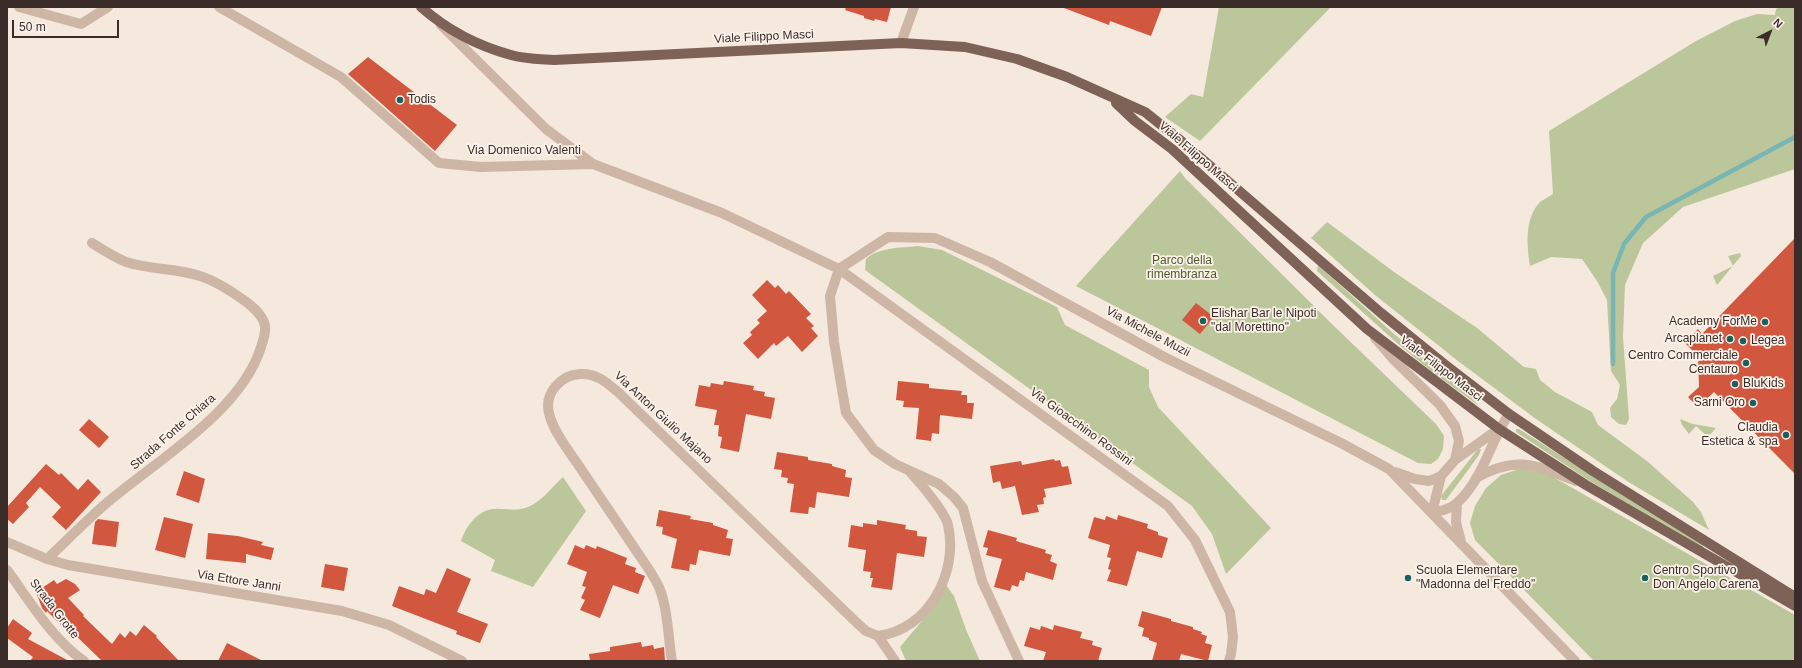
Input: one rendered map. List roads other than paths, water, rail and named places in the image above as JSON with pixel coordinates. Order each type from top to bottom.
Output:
[{"type":"main road","name":"Viale Filippo Masci","points":[[421,7],[434,18],[474,41],[512,55],[554,60],[901,43],[965,47],[1017,59],[1067,77],[1145,112],[1180,140],[1380,313],[1509,414],[1593,471],[1795,597]]},
{"type":"main road","name":"Viale Filippo Masci","points":[[1112,98],[1135,121],[1172,149],[1368,329],[1499,429],[1586,485],[1795,606]]},
{"type":"street","points":[[19,7],[81,24],[108,7]]},
{"type":"street","name":"Via Domenico Valenti","points":[[219,7],[341,77],[439,163],[481,167],[593,164]]},
{"type":"street","points":[[901,43],[914,7]]},
{"type":"street","name":"Via Domenico Valenti","points":[[434,18],[546,129],[593,164],[722,213],[839,269]]},
{"type":"street","name":"Via Michele Muzii","points":[[839,269],[888,236],[935,238],[990,262],[1166,358],[1340,442],[1389,469],[1575,661]]},
{"type":"street","name":"Strada Fonte Chiara","points":[[47,559],[101,508],[208,422],[227,403],[249,375],[258,357],[264,338],[265,326],[260,314],[246,302],[212,281],[189,273],[127,262],[107,253],[92,243]]},
{"type":"street","points":[[839,269],[830,296],[834,342],[846,414],[874,450],[895,464],[939,484],[954,497],[963,508],[982,581],[1019,661]]},
{"type":"street","name":"Via Gioacchino Rossini","points":[[839,269],[1168,506],[1195,540],[1230,612],[1232,637],[1229,661]]},
{"type":"street","points":[[1368,329],[1394,360],[1440,405],[1455,426],[1459,441],[1455,460]]},
{"type":"street","name":"Via Anton Giulio Majano","points":[[672,661],[665,611],[658,587],[635,548],[566,447],[550,417],[548,399],[551,392],[557,384],[575,374],[593,375],[608,384],[856,622],[866,630],[878,636],[895,661]]},
{"type":"street","points":[[1441,476],[1432,513],[1446,510],[1457,503],[1476,478],[1499,429],[1509,414]]},
{"type":"street","points":[[1389,469],[1415,479],[1429,481],[1441,476],[1455,460],[1499,429]]},
{"type":"street","points":[[1476,478],[1492,469],[1514,464],[1537,466],[1586,485]]},
{"type":"street","points":[[878,636],[898,631],[917,620],[939,590],[945,578],[950,552],[948,524],[926,490],[907,469]]},
{"type":"street","points":[[1457,503],[1456,522],[1462,544]]},
{"type":"street","name":"Via Ettore Janni","points":[[7,542],[47,559],[68,565],[342,611],[389,625],[462,661]]},
{"type":"street","name":"Strada Grotte","points":[[7,570],[38,614],[71,652],[84,661]]},
{"type":"waterway","points":[[1613,364],[1613,273],[1624,244],[1646,217],[1795,137]]},
{"type":"place","name":"Todis","points":[[400,100]]},
{"type":"place","name":"Elishar Bar le Nipoti \"dal Morettino\"","points":[[1203,321]]},
{"type":"place","name":"Academy ForMe","points":[[1765,322]]},
{"type":"place","name":"Arcaplanet","points":[[1730,339]]},
{"type":"place","name":"Legea","points":[[1743,341]]},
{"type":"place","name":"Centro Commerciale Centauro","points":[[1746,363]]},
{"type":"place","name":"BluKids","points":[[1735,384]]},
{"type":"place","name":"Sarni Oro","points":[[1753,403]]},
{"type":"place","name":"Claudia Estetica & spa","points":[[1786,435]]},
{"type":"place","name":"Scuola Elementare \"Madonna del Freddo\"","points":[[1408,578]]},
{"type":"place","name":"Centro Sportivo Don Angelo Carena","points":[[1645,578]]},
{"type":"park label","name":"Parco della rimembranza","points":[[1182,268]]}]
